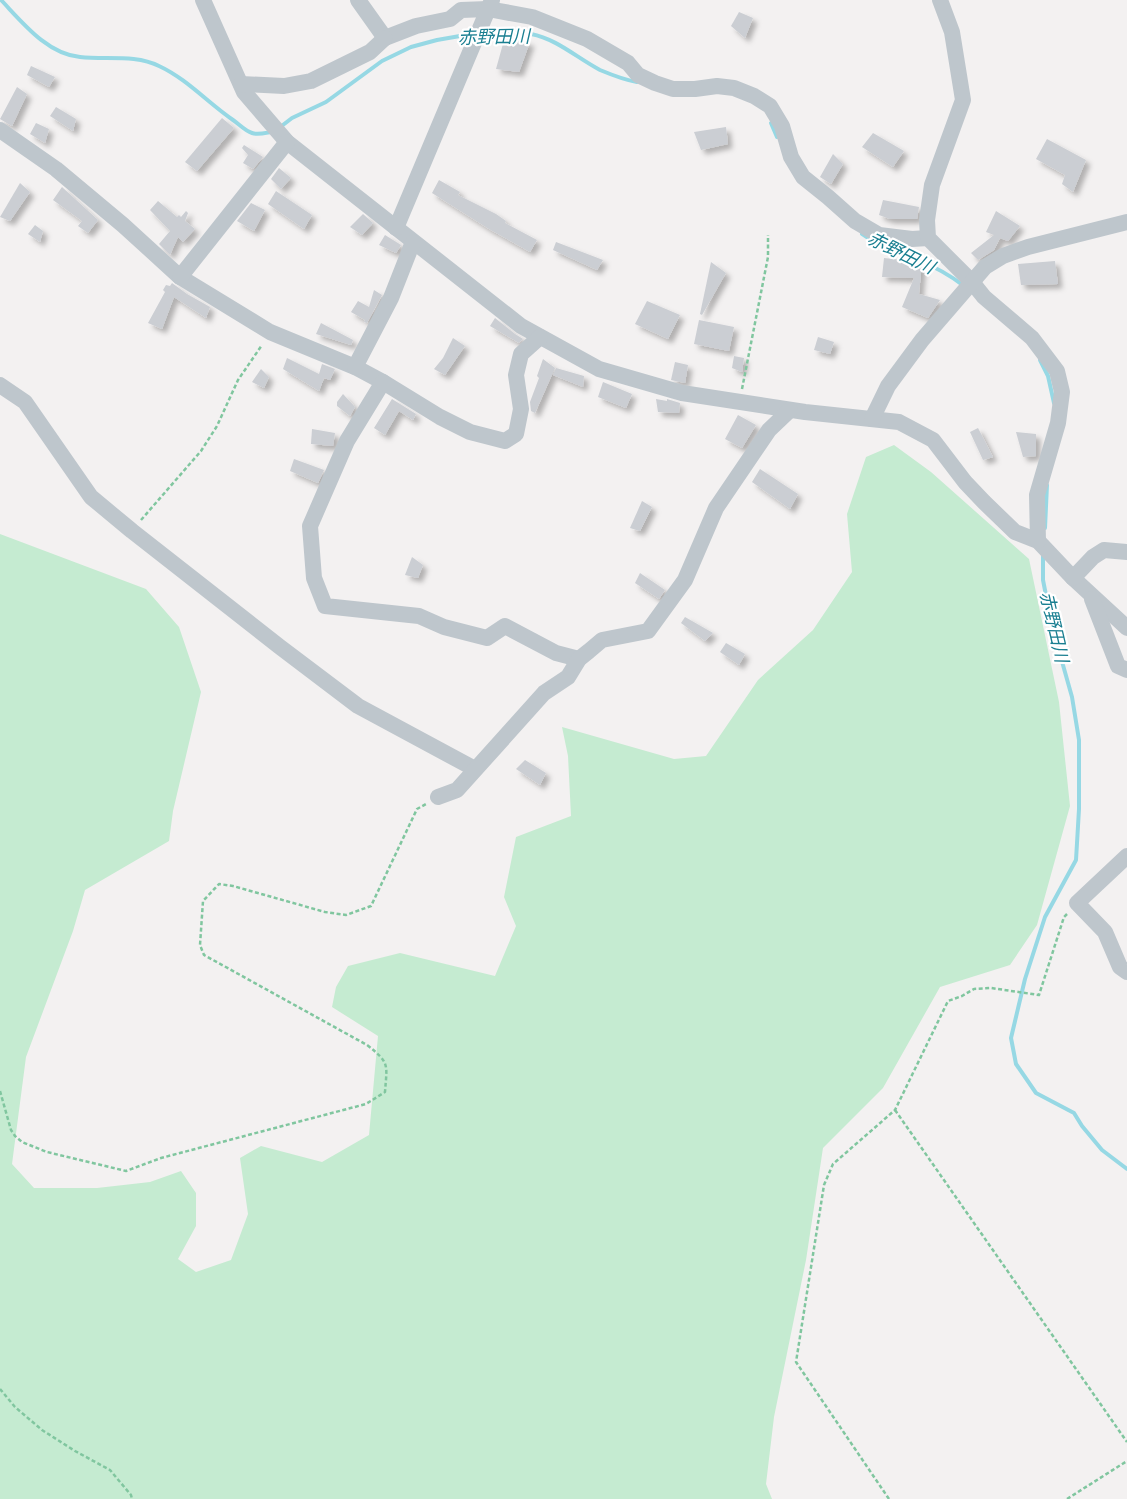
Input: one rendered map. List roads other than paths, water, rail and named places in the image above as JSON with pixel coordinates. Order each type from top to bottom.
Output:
[{"type":"street","points":[[203,0],[244,92],[287,142],[521,326],[599,370],[682,393],[790,410],[899,422],[933,440],[965,482],[984,502],[1015,532],[1038,540],[1072,578],[1127,628]]},
{"type":"street","points":[[358,0],[385,38]]},
{"type":"street","points":[[940,0],[952,32],[963,100],[932,185],[927,220],[928,238],[972,282],[984,297],[1032,338],[1057,372],[1062,392],[1058,423],[1037,495],[1038,540]]},
{"type":"street","points":[[240,84],[284,86],[311,81],[370,52],[385,38],[416,26],[450,19],[461,10],[489,8],[532,17],[587,39],[628,63],[638,75],[654,83],[674,89],[717,86],[734,88],[754,96],[770,106],[782,126],[791,157],[803,177],[855,221],[879,235],[912,240],[928,238]]},
{"type":"street","points":[[396,228],[489,8]]},
{"type":"street","points":[[0,130],[56,169],[123,224],[180,278],[270,332],[355,366],[440,418],[470,432],[505,441],[516,434],[521,409],[516,375],[521,354],[540,337]]},
{"type":"street","points":[[180,278],[287,142]]},
{"type":"street","points":[[872,419],[888,386],[922,340],[985,267],[1003,256],[1059,238],[1127,222]]},
{"type":"street","points":[[355,366],[391,298],[413,242]]},
{"type":"street","points":[[383,382],[347,441],[310,526],[314,578],[325,606],[419,616],[444,627],[487,638],[505,626],[556,653],[579,659]]},
{"type":"street","points":[[0,384],[25,402],[91,497],[132,531],[358,706],[475,769]]},
{"type":"street","points":[[438,797],[457,790],[544,693],[568,677],[579,659],[602,640],[648,631],[685,580],[716,508],[769,430],[790,410]]},
{"type":"street","points":[[1072,578],[1093,557],[1104,550],[1127,552]]},
{"type":"street","points":[[1090,594],[1118,666],[1127,670]]},
{"type":"street","points":[[1127,856],[1077,903],[1106,932],[1120,967],[1127,972]]},
{"type":"waterway","name":"赤野田川","points":[[1,0],[36,36],[57,50],[68,55],[80,57],[130,59],[150,62],[169,71],[188,84],[247,131],[257,134],[271,132]]},
{"type":"waterway","name":"赤野田川","points":[[481,36],[519,32],[540,36],[558,44],[600,70],[637,82]]},
{"type":"waterway","name":"赤野田川","points":[[279,128],[292,118],[326,102],[382,61],[411,47],[460,36],[463,38],[471,37]]},
{"type":"waterway","name":"赤野田川","points":[[771,123],[777,137]]},
{"type":"waterway","name":"赤野田川","points":[[862,234],[882,246],[935,268],[964,286]]},
{"type":"waterway","name":"赤野田川","points":[[1040,360],[1048,376],[1054,403]]},
{"type":"waterway","name":"赤野田川","points":[[1045,528],[1047,485]]},
{"type":"waterway","name":"赤野田川","points":[[1043,555],[1043,580],[1052,626],[1072,697],[1079,740],[1079,809],[1076,860],[1045,917],[1025,979],[1011,1038],[1016,1064],[1036,1093],[1074,1113],[1102,1150],[1127,1169]]}]
